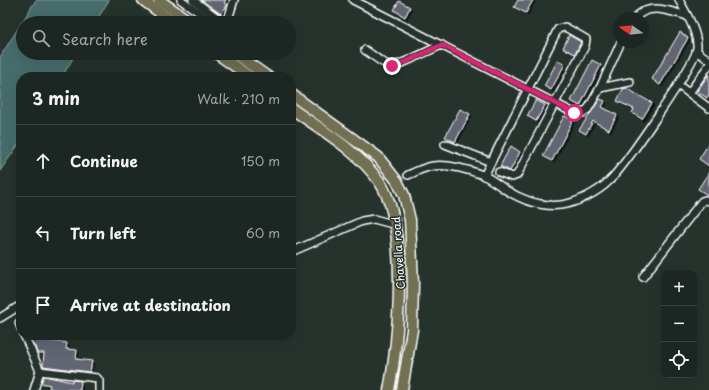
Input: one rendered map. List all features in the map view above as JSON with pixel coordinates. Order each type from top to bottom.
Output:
[{"type":"highway","points":[[143,0],[158,4],[179,16]]},
{"type":"highway","points":[[158,4],[168,16]]},
{"type":"highway","points":[[226,60],[243,72]]},
{"type":"highway","points":[[244,60],[261,72]]},
{"type":"highway","name":"Chavella road","points":[[296,98],[378,157],[397,181],[404,195],[410,220],[413,283],[412,330],[402,390]]},
{"type":"highway","name":"Chavella road","points":[[296,112],[350,150],[371,171],[385,191],[396,225],[398,286],[398,332],[389,390]]},
{"type":"street","points":[[180,0],[204,16]]},
{"type":"street","points":[[193,0],[214,16]]},
{"type":"street","points":[[229,16],[234,0]]},
{"type":"street","points":[[353,0],[574,113],[582,113],[588,109],[600,88],[618,48]]},
{"type":"street","points":[[408,175],[433,166],[462,170],[484,176],[527,200],[546,205],[562,204],[580,198],[609,181],[623,164],[692,63],[696,51],[696,39],[688,16],[679,0]]},
{"type":"street","points":[[644,12],[657,8],[688,16]]},
{"type":"street","points":[[484,176],[558,29],[565,27],[583,37],[586,42],[517,175],[512,177],[499,172]]},
{"type":"street","points":[[365,50],[384,63],[392,66],[398,66],[424,52],[442,45]]},
{"type":"street","points":[[696,51],[709,60]]},
{"type":"street","points":[[689,93],[709,64]]},
{"type":"street","points":[[600,88],[630,82]]},
{"type":"street","points":[[678,85],[709,108]]},
{"type":"street","points":[[446,144],[491,162]]},
{"type":"street","points":[[643,278],[702,202],[705,200],[709,201]]},
{"type":"street","points":[[296,250],[362,221],[374,220],[396,225]]},
{"type":"street","points":[[0,318],[16,308]]},
{"type":"street","points":[[26,340],[40,370],[34,390]]},
{"type":"street","points":[[40,370],[97,378],[99,381],[99,390]]},
{"type":"water","points":[[36,0],[109,0],[99,16],[26,16]]},
{"type":"water","points":[[16,32],[16,60],[72,60],[65,72],[16,72],[16,148],[0,171],[0,57]]},
{"type":"building","points":[[201,0],[226,0],[224,3],[227,5],[221,14]]},
{"type":"building","points":[[518,0],[533,0],[526,13],[514,7]]},
{"type":"building","points":[[399,1],[410,7],[405,17],[394,10]]},
{"type":"building","points":[[680,32],[688,38],[660,85],[652,79]]},
{"type":"building","points":[[569,35],[581,42],[575,54],[563,48]]},
{"type":"building","points":[[558,60],[565,64],[551,90],[544,86]]},
{"type":"building","points":[[592,60],[601,65],[580,106],[571,101]]},
{"type":"building","points":[[709,74],[709,94],[707,98],[697,91]]},
{"type":"building","points":[[626,88],[652,103],[642,119],[632,113],[634,109],[617,101],[623,89]]},
{"type":"building","points":[[600,99],[605,101],[602,107],[617,115],[609,130],[593,121],[586,134],[579,130]]},
{"type":"building","points":[[536,100],[545,105],[536,121],[527,116]]},
{"type":"building","points":[[460,109],[470,114],[455,142],[445,137]]},
{"type":"building","points":[[564,116],[573,120],[552,161],[543,156]]},
{"type":"building","points":[[709,143],[709,166],[699,159]]},
{"type":"building","points":[[511,146],[520,152],[510,171],[500,166]]},
{"type":"building","points":[[709,172],[709,196],[698,189]]},
{"type":"building","points":[[36,340],[48,340],[67,343],[66,349],[77,350],[76,359],[92,361],[90,372],[43,366],[44,353],[37,353],[35,346]]},
{"type":"building","points":[[44,376],[72,382],[72,380],[81,381],[80,390],[49,389],[50,385],[41,383]]},
{"type":"route","points":[[392,66],[398,66],[424,52],[442,45],[574,113]]}]
